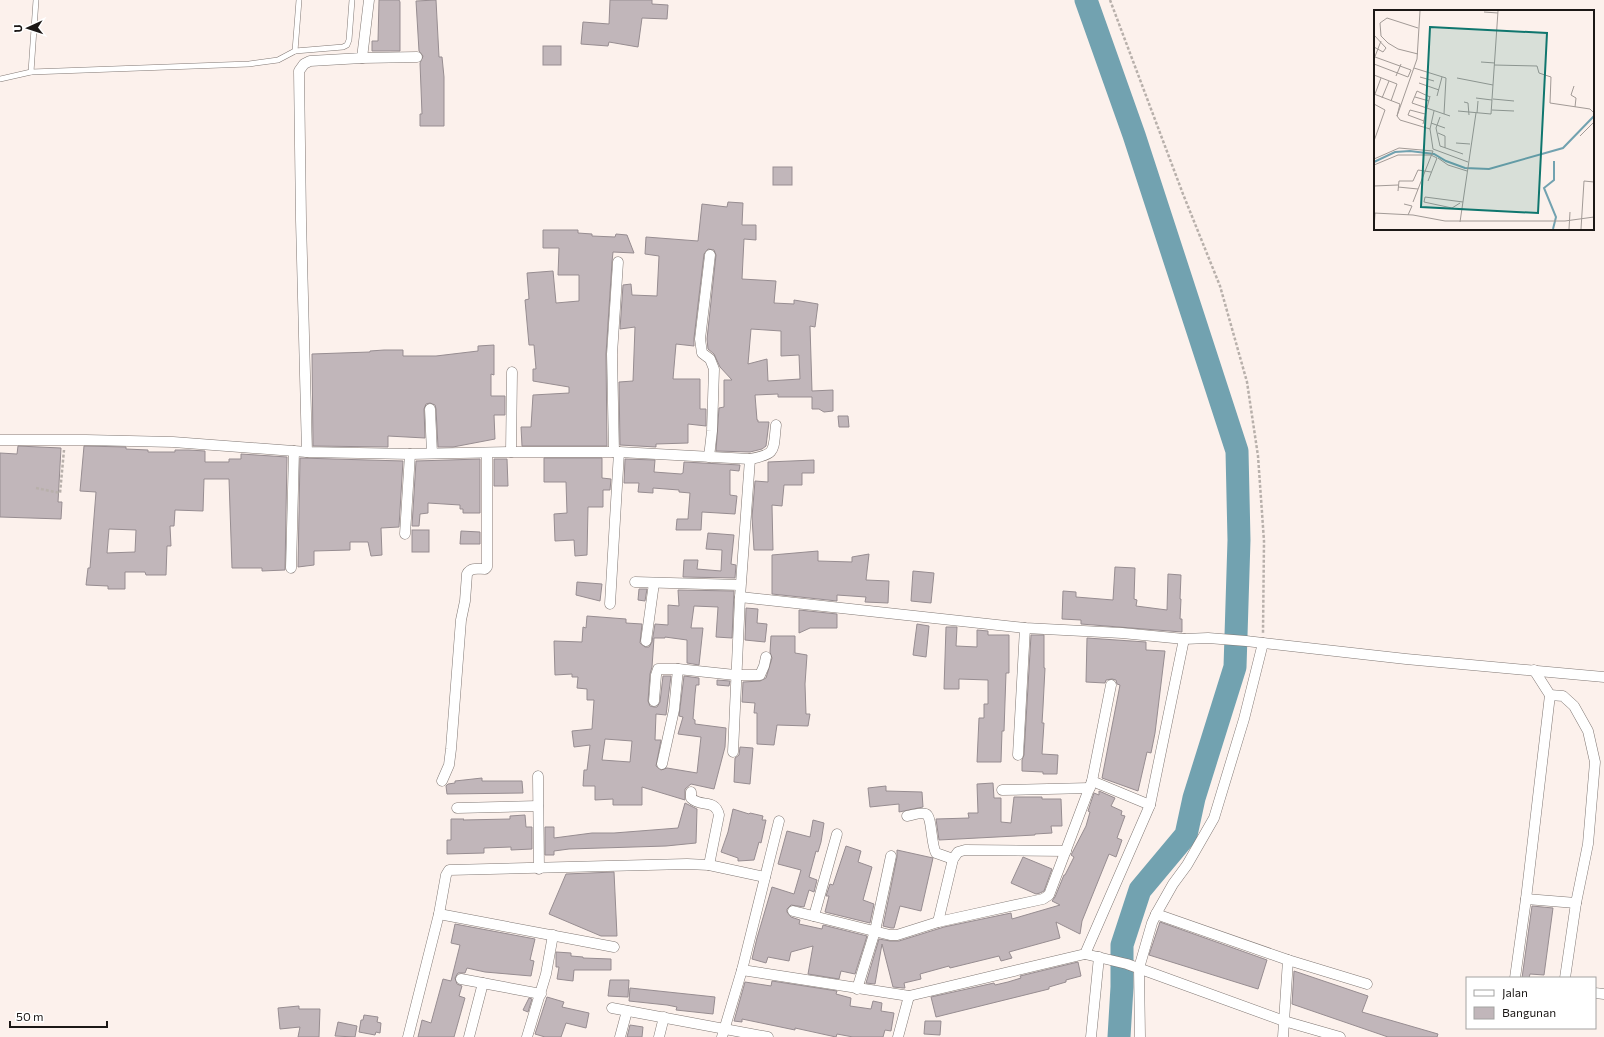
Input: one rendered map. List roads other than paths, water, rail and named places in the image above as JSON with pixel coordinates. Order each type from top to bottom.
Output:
[{"type":"street","points":[[362,58],[369,0]]},
{"type":"street","points":[[307,452],[299,71],[304,64],[310,61],[417,57]]},
{"type":"street","points":[[709,457],[713,408],[714,369],[710,359],[702,352],[700,339],[710,255]]},
{"type":"street","points":[[610,604],[617,452],[612,354],[618,262]]},
{"type":"street","points":[[511,452],[512,372]]},
{"type":"street","points":[[430,409],[432,453]]},
{"type":"street","points":[[0,440],[173,442],[307,452],[410,454],[617,452],[750,459],[767,456],[770,454],[774,444],[776,425]]},
{"type":"street","points":[[291,568],[294,451]]},
{"type":"street","points":[[442,781],[449,765],[451,749],[461,620],[465,601],[467,574],[469,570],[487,568],[487,453]]},
{"type":"street","points":[[405,534],[410,454]]},
{"type":"street","points":[[733,752],[735,675],[740,585],[750,459]]},
{"type":"street","points":[[635,582],[740,585]]},
{"type":"street","points":[[646,641],[654,583]]},
{"type":"street","points":[[740,597],[1025,628],[1122,633],[1184,639],[1195,638],[1246,641],[1406,659],[1604,677]]},
{"type":"street","points":[[1018,755],[1025,628]]},
{"type":"street","points":[[1085,954],[1150,805],[1184,639]]},
{"type":"street","points":[[1140,1037],[1139,968],[1152,923],[1173,884],[1188,865],[1214,818],[1246,713],[1263,643]]},
{"type":"street","points":[[654,700],[657,671],[660,669],[678,669],[735,675],[760,674],[766,657]]},
{"type":"street","points":[[662,764],[674,710],[678,669]]},
{"type":"street","points":[[1514,977],[1526,899],[1550,695],[1534,670]]},
{"type":"street","points":[[793,911],[897,935],[938,922],[1043,899],[1048,895],[1052,887],[1091,784],[1110,685]]},
{"type":"street","points":[[1550,695],[1563,696],[1574,706],[1588,731],[1595,762],[1588,844],[1576,904],[1564,977]]},
{"type":"street","points":[[538,776],[539,868]]},
{"type":"street","points":[[1002,790],[1091,784],[1150,805]]},
{"type":"street","points":[[691,792],[691,798],[696,802],[714,805],[718,809],[719,815],[709,865]]},
{"type":"street","points":[[457,808],[538,806]]},
{"type":"street","points":[[907,816],[928,814],[930,818],[932,844],[936,853],[952,858]]},
{"type":"street","points":[[724,1033],[742,970],[779,821]]},
{"type":"street","points":[[814,916],[837,834]]},
{"type":"street","points":[[938,922],[952,858],[958,852],[965,850],[1066,851]]},
{"type":"street","points":[[858,989],[875,931],[891,856]]},
{"type":"street","points":[[408,1037],[439,914],[446,875],[449,870],[687,864],[709,865],[765,877]]},
{"type":"street","points":[[1526,899],[1576,904]]},
{"type":"street","points":[[439,914],[614,947]]},
{"type":"street","points":[[1156,914],[1288,960],[1367,984]]},
{"type":"street","points":[[527,1037],[541,994],[553,935]]},
{"type":"street","points":[[742,970],[909,996],[1085,954],[1099,956],[1128,964],[1284,1021],[1340,1037]]},
{"type":"street","points":[[1091,1037],[1099,956]]},
{"type":"street","points":[[1283,1037],[1288,960]]},
{"type":"street","points":[[461,979],[541,994]]},
{"type":"street","points":[[469,1037],[483,983]]},
{"type":"street","points":[[898,1037],[909,996]]},
{"type":"street","points":[[612,1008],[664,1017],[724,1033],[768,1037]]},
{"type":"street","points":[[620,1037],[628,1011]]},
{"type":"street","points":[[658,1037],[664,1017]]},
{"type":"lane","points":[[31,72],[36,0]]},
{"type":"lane","points":[[296,51],[299,0]]},
{"type":"lane","points":[[0,78],[31,72],[249,64],[278,60],[296,51],[343,47],[347,45],[349,40],[352,0]]},
{"type":"waterway","points":[[1086,0],[1134,135],[1237,451],[1239,540],[1235,667],[1194,798],[1186,835],[1140,890],[1122,945],[1122,987],[1119,1037]]}]
